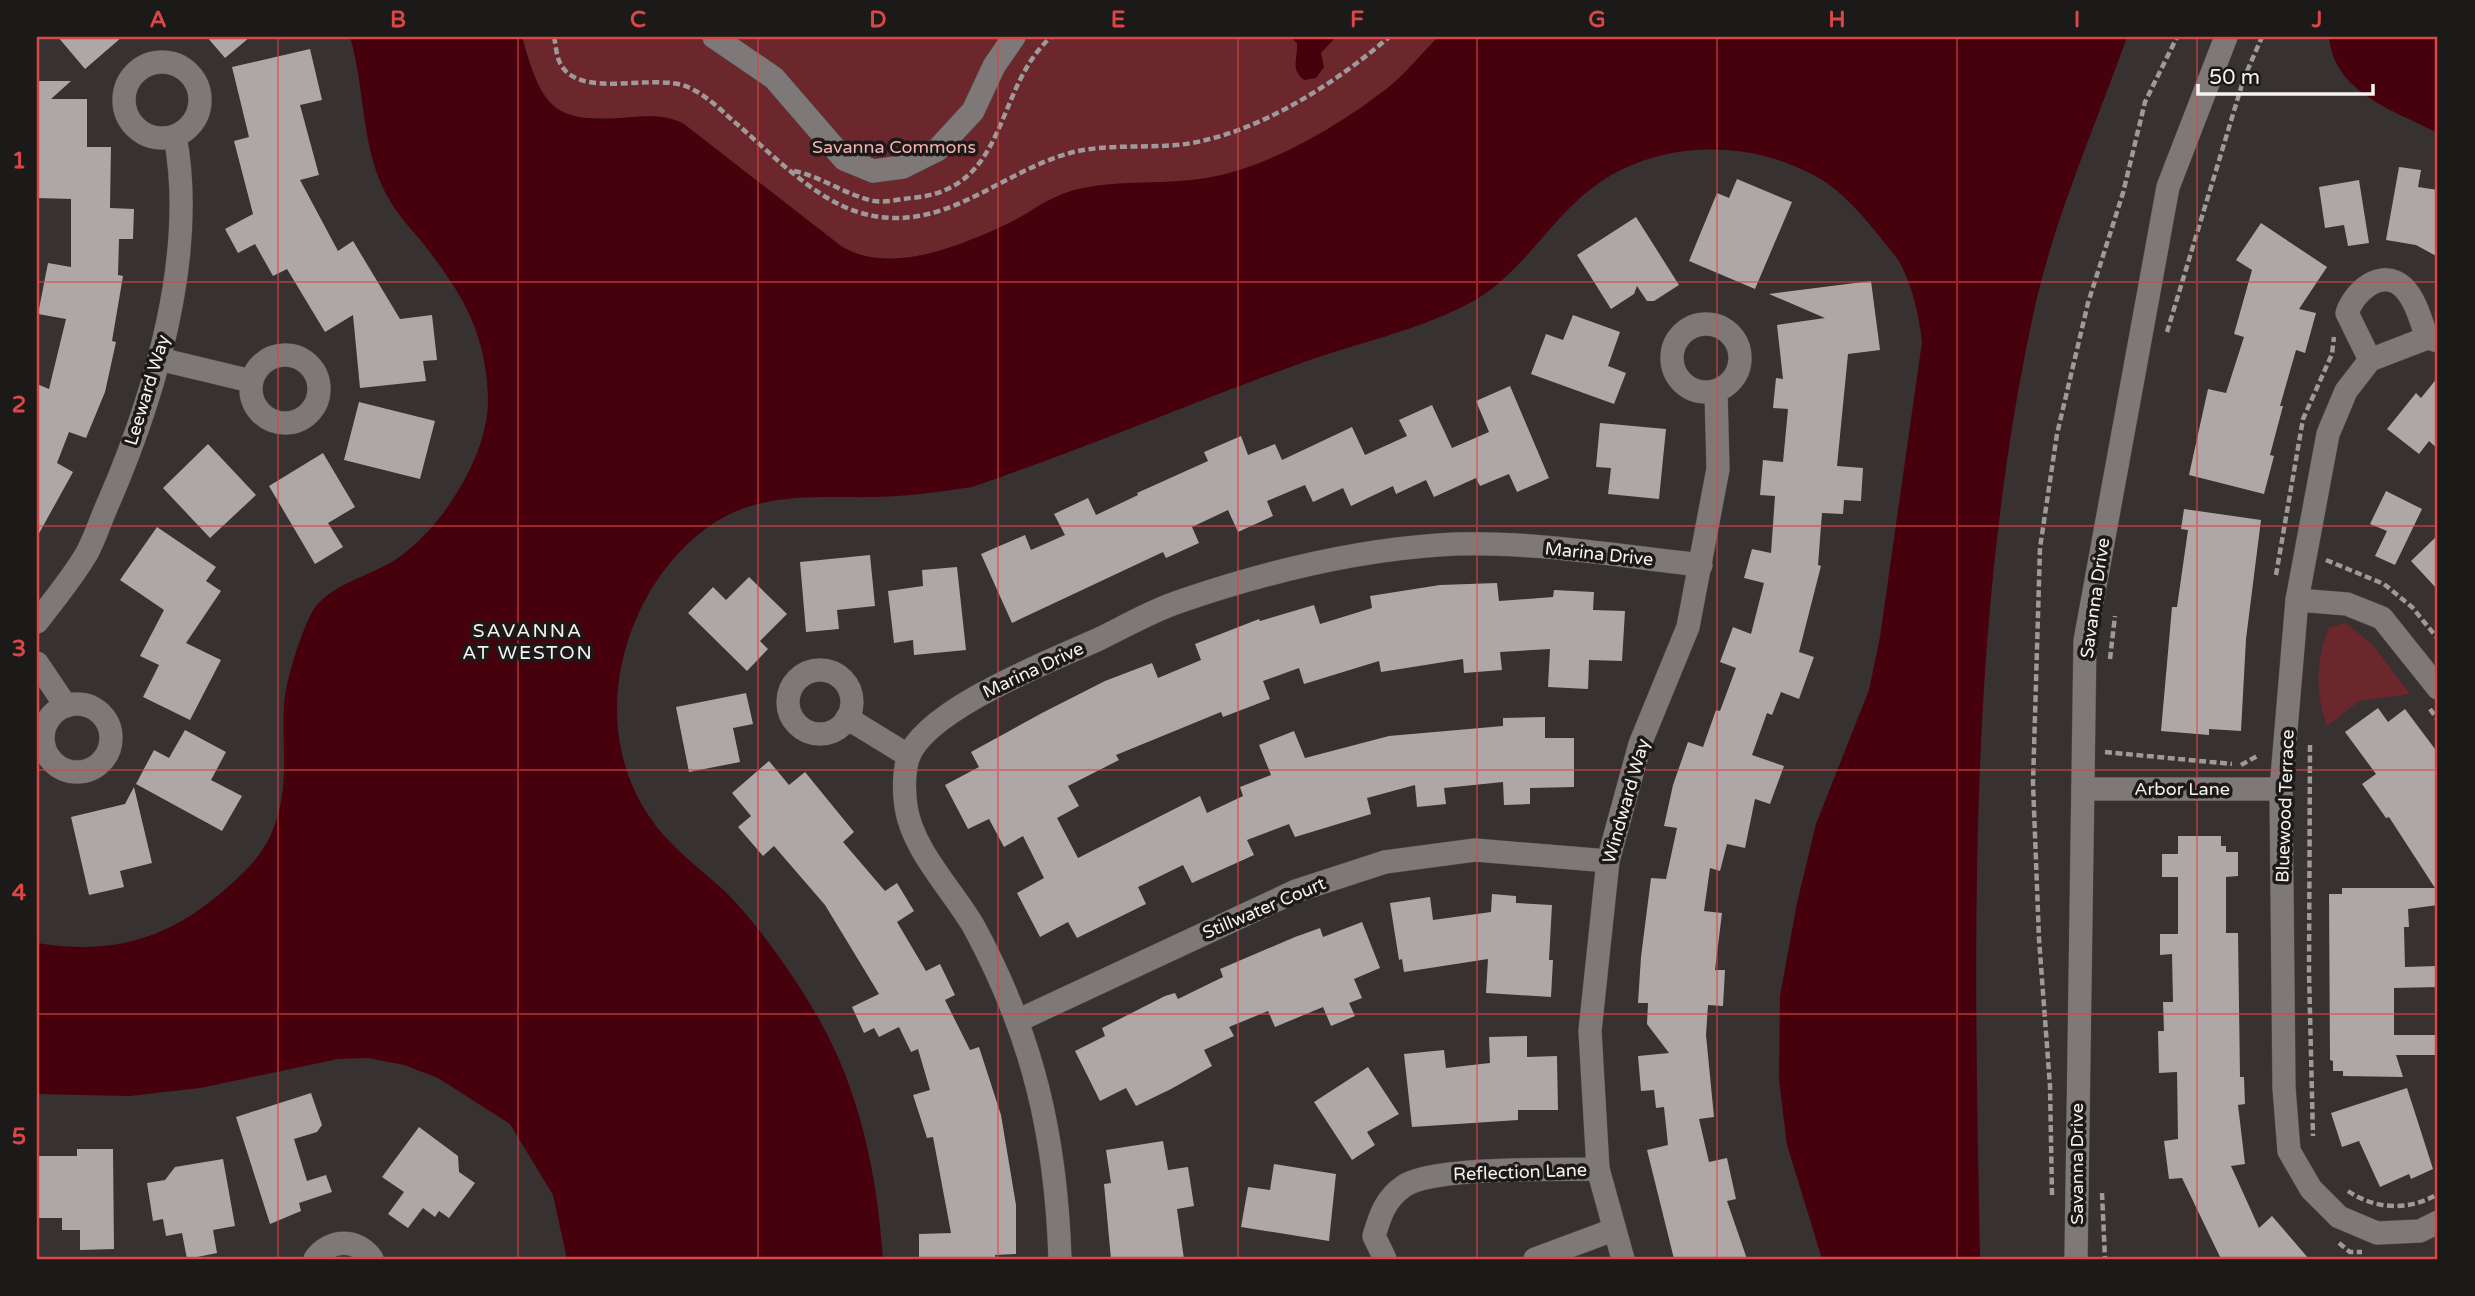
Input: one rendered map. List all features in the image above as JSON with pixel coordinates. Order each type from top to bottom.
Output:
[{"type":"street","points":[[714,37],[774,78],[844,159],[873,171],[903,167],[937,150],[973,111],[994,65],[1014,37]]},
{"type":"street","name":"Savanna Drive","points":[[2076,1259],[2085,641],[2168,187],[2226,37]]},
{"type":"street","name":"Leeward Way","points":[[37,622],[87,552],[121,474],[159,359],[180,236],[179,158],[175,136]]},
{"type":"street","points":[[2391,281],[2402,286],[2433,339],[2370,360],[2347,313],[2351,301],[2374,282],[2391,281]]},
{"type":"street","points":[[159,359],[251,381]]},
{"type":"street","name":"Bluewood Terrace","points":[[2370,360],[2346,391],[2328,434],[2298,600],[2281,789],[2284,1088],[2289,1150],[2311,1189],[2339,1217],[2377,1233],[2420,1231],[2438,1222]]},
{"type":"street","name":"Windward Way","points":[[1623,1259],[1612,1230],[1598,1169],[1590,1031],[1608,860],[1640,744],[1688,627],[1718,469],[1716,391]]},
{"type":"street","name":"Marina Drive","points":[[909,756],[931,728],[977,696],[1178,601],[1314,563],[1439,544],[1540,548],[1701,565]]},
{"type":"street","points":[[2298,600],[2347,604],[2382,618],[2438,688]]},
{"type":"street","points":[[37,663],[66,706]]},
{"type":"street","points":[[848,718],[909,756],[905,780],[906,809],[919,841],[973,927],[1019,1020],[1044,1106],[1058,1193],[1060,1259]]},
{"type":"street","name":"Arbor Lane","points":[[2083,789],[2281,789]]},
{"type":"street","name":"Stillwater Court","points":[[1019,1020],[1296,891],[1385,862],[1475,850],[1608,860]]},
{"type":"street","name":"Reflection Lane","points":[[1385,1259],[1374,1236],[1383,1207],[1405,1185],[1453,1173],[1598,1169]]},
{"type":"street","points":[[1535,1259],[1612,1230]]},
{"type":"street","points":[[316,1259],[326,1248],[350,1243],[362,1248],[372,1259]]},
{"type":"path","points":[[2166,335],[2179,284],[2244,78],[2262,37]]},
{"type":"path","points":[[2275,587],[2303,419],[2332,354],[2336,327]]},
{"type":"path","points":[[2325,560],[2327,549]]},
{"type":"path","points":[[2108,670],[2117,602]]},
{"type":"path","points":[[2310,740],[2309,972],[2314,1146]]},
{"type":"path","points":[[2098,752],[2241,765],[2259,758],[2260,744]]},
{"type":"path","points":[[2343,1188],[2360,1200],[2391,1208],[2426,1201],[2438,1194]]},
{"type":"green space","name":"Savanna Commons","points":[[522,37],[1438,37],[1396,81],[1371,101],[1327,130],[1254,165],[1206,178],[1102,185],[1068,192],[1007,224],[946,249],[924,255],[881,258],[860,255],[841,246],[684,124],[671,119],[646,116],[584,118],[555,107],[537,81]]},
{"type":"green space","points":[[2346,623],[2372,644],[2410,694],[2359,701],[2327,726],[2320,701],[2319,664],[2329,627]]},
{"type":"shaded area","points":[[350,37],[522,37],[537,81],[555,107],[584,118],[646,116],[671,119],[684,124],[841,246],[860,255],[902,258],[924,255],[968,241],[1068,192],[1102,185],[1206,178],[1230,173],[1279,155],[1327,130],[1371,101],[1396,81],[1438,37],[2127,37],[2066,201],[2036,302],[2013,420],[1997,539],[1986,659],[1977,899],[1980,1259],[1822,1259],[1787,1145],[1779,1080],[1780,996],[1797,903],[1816,824],[1869,690],[1880,637],[1922,342],[1915,302],[1901,265],[1852,205],[1828,184],[1794,166],[1768,157],[1740,152],[1684,151],[1630,166],[1605,179],[1569,209],[1505,278],[1466,305],[1427,322],[1304,362],[972,487],[924,494],[790,499],[739,510],[706,528],[691,540],[666,568],[645,600],[626,646],[617,706],[625,765],[636,793],[652,820],[672,844],[722,889],[749,918],[801,989],[834,1047],[856,1106],[871,1166],[883,1259],[567,1259],[553,1195],[510,1124],[438,1078],[404,1065],[368,1058],[338,1059],[200,1088],[130,1096],[37,1094],[37,943],[91,947],[140,939],[185,919],[207,904],[248,868],[269,839],[278,816],[284,778],[285,696],[294,659],[311,614],[327,596],[395,560],[430,530],[460,489],[480,443],[488,398],[477,333],[460,296],[422,242],[396,211],[380,180],[368,140]]},
{"type":"shaded area","points":[[1290,37],[1336,37],[1321,53],[1324,67],[1316,78],[1304,80],[1297,72],[1297,43]]},
{"type":"shaded area","points":[[2329,37],[2438,37],[2438,133],[2386,108],[2354,86],[2342,73],[2333,56]]},
{"type":"building","points":[[58,37],[122,37],[85,69]]},
{"type":"building","points":[[207,37],[250,37],[225,58]]},
{"type":"building","points":[[310,49],[322,100],[300,105],[319,175],[300,180],[338,251],[353,241],[400,319],[432,315],[437,360],[423,361],[426,381],[360,388],[353,315],[325,332],[287,269],[273,276],[255,244],[238,253],[225,229],[253,214],[234,141],[249,137],[232,67]]},
{"type":"building","points":[[37,81],[71,81],[51,99],[87,99],[87,147],[111,147],[110,208],[134,209],[133,239],[119,239],[118,275],[123,276],[112,341],[116,342],[105,392],[86,438],[69,432],[57,463],[73,472],[37,537],[37,384],[49,389],[66,319],[38,314],[48,263],[71,267],[71,199],[37,198]]},
{"type":"building","points":[[2399,167],[2421,170],[2418,187],[2438,190],[2438,257],[2416,245],[2386,240]]},
{"type":"building","points":[[1737,179],[1792,202],[1755,289],[1689,261],[1717,193],[1729,198]]},
{"type":"building","points":[[2359,180],[2369,243],[2348,246],[2344,225],[2325,228],[2319,187]]},
{"type":"building","points":[[1636,217],[1679,285],[1654,301],[1647,301],[1637,286],[1634,294],[1611,309],[1577,255]]},
{"type":"building","points":[[2261,223],[2327,267],[2299,309],[2316,313],[2305,353],[2296,350],[2280,406],[2283,406],[2270,455],[2274,456],[2264,494],[2189,475],[2208,389],[2226,393],[2244,337],[2234,334],[2252,270],[2236,260]]},
{"type":"building","points":[[1871,281],[1880,350],[1848,354],[1837,466],[1863,468],[1861,501],[1844,500],[1843,514],[1822,513],[1818,565],[1821,566],[1799,652],[1814,657],[1799,699],[1781,692],[1772,715],[1767,713],[1752,755],[1784,766],[1770,804],[1755,799],[1745,848],[1727,844],[1720,871],[1710,868],[1704,911],[1722,913],[1715,970],[1725,970],[1723,1006],[1708,1005],[1706,1035],[1714,1117],[1699,1119],[1709,1162],[1727,1158],[1736,1199],[1727,1201],[1747,1259],[1674,1259],[1647,1150],[1668,1145],[1664,1107],[1656,1108],[1654,1090],[1641,1091],[1638,1056],[1669,1053],[1647,1024],[1648,1003],[1638,1003],[1651,878],[1666,879],[1677,828],[1664,826],[1673,785],[1688,742],[1703,747],[1716,710],[1720,711],[1736,668],[1720,662],[1733,627],[1751,634],[1764,583],[1744,578],[1752,549],[1771,553],[1775,496],[1760,495],[1763,460],[1783,462],[1788,409],[1773,408],[1776,378],[1783,379],[1777,325],[1825,318],[1769,294]]},
{"type":"building","points":[[1573,315],[1620,332],[1608,366],[1626,373],[1614,404],[1531,374],[1546,334],[1563,340]]},
{"type":"building","points":[[2438,377],[2438,449],[2429,441],[2419,454],[2387,429],[2416,393],[2421,398]]},
{"type":"building","points":[[1510,386],[1549,478],[1517,492],[1509,474],[1480,486],[1476,478],[1434,497],[1426,480],[1396,494],[1393,486],[1351,506],[1343,488],[1313,502],[1305,485],[1267,501],[1273,516],[1238,532],[1228,510],[1192,527],[1199,543],[1166,558],[1163,552],[1012,623],[981,554],[1025,535],[1031,550],[1065,535],[1054,514],[1088,498],[1096,515],[1208,461],[1204,452],[1241,436],[1248,455],[1275,444],[1282,460],[1352,427],[1365,455],[1407,436],[1399,420],[1432,405],[1452,448],[1489,432],[1476,401]]},
{"type":"building","points":[[359,402],[435,421],[420,479],[344,460]]},
{"type":"building","points":[[1600,423],[1666,429],[1659,499],[1608,494],[1611,468],[1596,467]]},
{"type":"building","points":[[208,444],[256,495],[210,538],[163,488]]},
{"type":"building","points":[[323,453],[355,507],[328,523],[343,547],[315,564],[269,486]]},
{"type":"building","points":[[2386,491],[2422,509],[2395,565],[2375,556],[2387,531],[2370,524]]},
{"type":"building","points":[[2184,509],[2261,520],[2246,639],[2241,731],[2209,729],[2209,735],[2161,731],[2172,607],[2177,607],[2188,530],[2181,529]]},
{"type":"building","points":[[157,527],[216,567],[206,581],[221,591],[186,643],[221,660],[190,720],[143,697],[159,665],[140,656],[164,610],[120,580]]},
{"type":"building","points":[[2438,535],[2438,590],[2411,561]]},
{"type":"building","points":[[870,555],[875,606],[837,610],[839,629],[806,632],[800,562]]},
{"type":"building","points":[[957,567],[966,650],[914,655],[913,640],[894,643],[888,591],[923,586],[922,570]]},
{"type":"building","points":[[749,577],[787,614],[760,641],[768,649],[747,671],[688,613],[713,587],[726,600]]},
{"type":"building","points":[[1497,583],[1499,601],[1553,597],[1554,590],[1594,592],[1593,610],[1625,611],[1622,661],[1589,660],[1588,689],[1548,687],[1550,649],[1500,652],[1502,670],[1464,673],[1463,659],[1381,672],[1379,661],[1304,684],[1299,668],[1263,681],[1270,699],[1223,717],[1221,712],[1116,755],[1119,760],[1068,786],[1079,806],[1057,818],[1078,858],[1200,796],[1207,813],[1243,796],[1240,787],[1271,775],[1259,745],[1294,731],[1305,758],[1389,736],[1503,726],[1503,718],[1545,717],[1545,738],[1574,738],[1574,787],[1530,788],[1530,804],[1504,805],[1503,782],[1444,788],[1446,804],[1417,807],[1415,785],[1367,798],[1371,814],[1295,837],[1289,824],[1247,840],[1254,855],[1192,883],[1183,865],[1138,887],[1146,904],[1077,938],[1068,922],[1040,937],[1017,893],[1044,878],[1023,836],[1004,847],[989,819],[968,829],[945,785],[979,767],[971,752],[1042,713],[1105,681],[1152,663],[1158,678],[1201,660],[1195,644],[1259,619],[1260,621],[1314,605],[1320,624],[1372,608],[1370,596],[1440,585]]},
{"type":"building","points":[[746,693],[753,724],[733,728],[740,762],[689,772],[676,707]]},
{"type":"building","points":[[2378,708],[2388,722],[2405,709],[2438,753],[2438,905],[2408,909],[2409,927],[2404,927],[2405,967],[2438,966],[2438,987],[2394,988],[2394,1035],[2438,1035],[2438,1055],[2396,1055],[2403,1077],[2343,1076],[2343,1071],[2333,1071],[2333,1061],[2330,1060],[2329,894],[2342,894],[2342,888],[2435,888],[2389,817],[2386,818],[2362,784],[2376,774],[2345,732]]},
{"type":"building","points":[[185,730],[226,752],[211,780],[242,796],[222,831],[136,784],[154,750],[169,758]]},
{"type":"building","points":[[769,761],[789,785],[805,772],[854,832],[843,842],[885,891],[897,883],[914,911],[897,922],[926,971],[940,964],[955,995],[945,1000],[970,1050],[979,1047],[1001,1115],[1016,1205],[1016,1254],[995,1255],[996,1259],[919,1259],[919,1234],[951,1233],[933,1137],[927,1138],[913,1095],[930,1090],[918,1049],[911,1052],[899,1027],[879,1037],[874,1028],[864,1033],[852,1007],[879,994],[825,905],[774,846],[763,856],[738,827],[751,816],[732,793]]},
{"type":"building","points":[[134,787],[152,863],[120,871],[124,887],[89,895],[71,817],[125,804]]},
{"type":"building","points":[[2178,836],[2221,836],[2221,846],[2226,846],[2226,852],[2238,852],[2238,876],[2226,877],[2226,933],[2238,933],[2240,1077],[2244,1077],[2245,1104],[2238,1105],[2245,1164],[2231,1166],[2259,1228],[2272,1216],[2309,1259],[2221,1259],[2182,1178],[2169,1179],[2164,1141],[2178,1139],[2177,1072],[2159,1073],[2158,1031],[2164,1031],[2163,1002],[2173,1002],[2172,954],[2160,955],[2160,934],[2178,934],[2178,877],[2162,877],[2162,854],[2178,854]]},
{"type":"building","points":[[1492,894],[1516,896],[1516,903],[1552,905],[1549,960],[1553,960],[1551,997],[1486,993],[1488,959],[1404,972],[1402,959],[1399,960],[1390,903],[1430,897],[1433,920],[1491,912]]},
{"type":"building","points":[[1362,922],[1380,968],[1354,979],[1362,998],[1349,1003],[1355,1016],[1331,1026],[1323,1007],[1275,1027],[1268,1011],[1229,1027],[1234,1036],[1204,1050],[1212,1066],[1171,1089],[1136,1106],[1126,1088],[1100,1101],[1075,1051],[1105,1036],[1102,1028],[1165,996],[1175,993],[1178,999],[1223,977],[1220,969],[1295,937],[1320,928],[1323,937]]},
{"type":"building","points":[[1527,1036],[1527,1057],[1557,1056],[1558,1110],[1518,1110],[1518,1120],[1412,1127],[1404,1054],[1444,1050],[1446,1068],[1490,1063],[1489,1037]]},
{"type":"building","points":[[1368,1067],[1399,1114],[1367,1132],[1375,1145],[1352,1160],[1314,1102]]},
{"type":"building","points":[[2407,1088],[2433,1169],[2411,1179],[2409,1174],[2380,1187],[2359,1141],[2342,1147],[2331,1113]]},
{"type":"building","points":[[311,1093],[322,1125],[317,1132],[294,1139],[307,1181],[326,1175],[332,1192],[299,1203],[301,1211],[270,1224],[236,1117]]},
{"type":"building","points":[[419,1127],[458,1156],[459,1172],[475,1183],[449,1218],[439,1211],[435,1217],[423,1208],[408,1228],[388,1214],[404,1192],[382,1177]]},
{"type":"building","points":[[1163,1141],[1168,1170],[1188,1167],[1194,1206],[1177,1209],[1184,1259],[1111,1259],[1104,1184],[1111,1183],[1106,1150]]},
{"type":"building","points":[[77,1149],[113,1149],[114,1249],[80,1250],[80,1230],[62,1230],[62,1218],[39,1218],[39,1156],[77,1156]]},
{"type":"building","points":[[223,1159],[235,1226],[213,1230],[217,1253],[187,1259],[182,1233],[166,1236],[163,1219],[153,1221],[147,1183],[165,1180],[175,1167]]},
{"type":"building","points":[[1274,1164],[1336,1174],[1329,1241],[1241,1227],[1248,1187],[1270,1190]]},
{"type":"district","name":"SAVANNA AT WESTON","points":[[528,641]]}]
